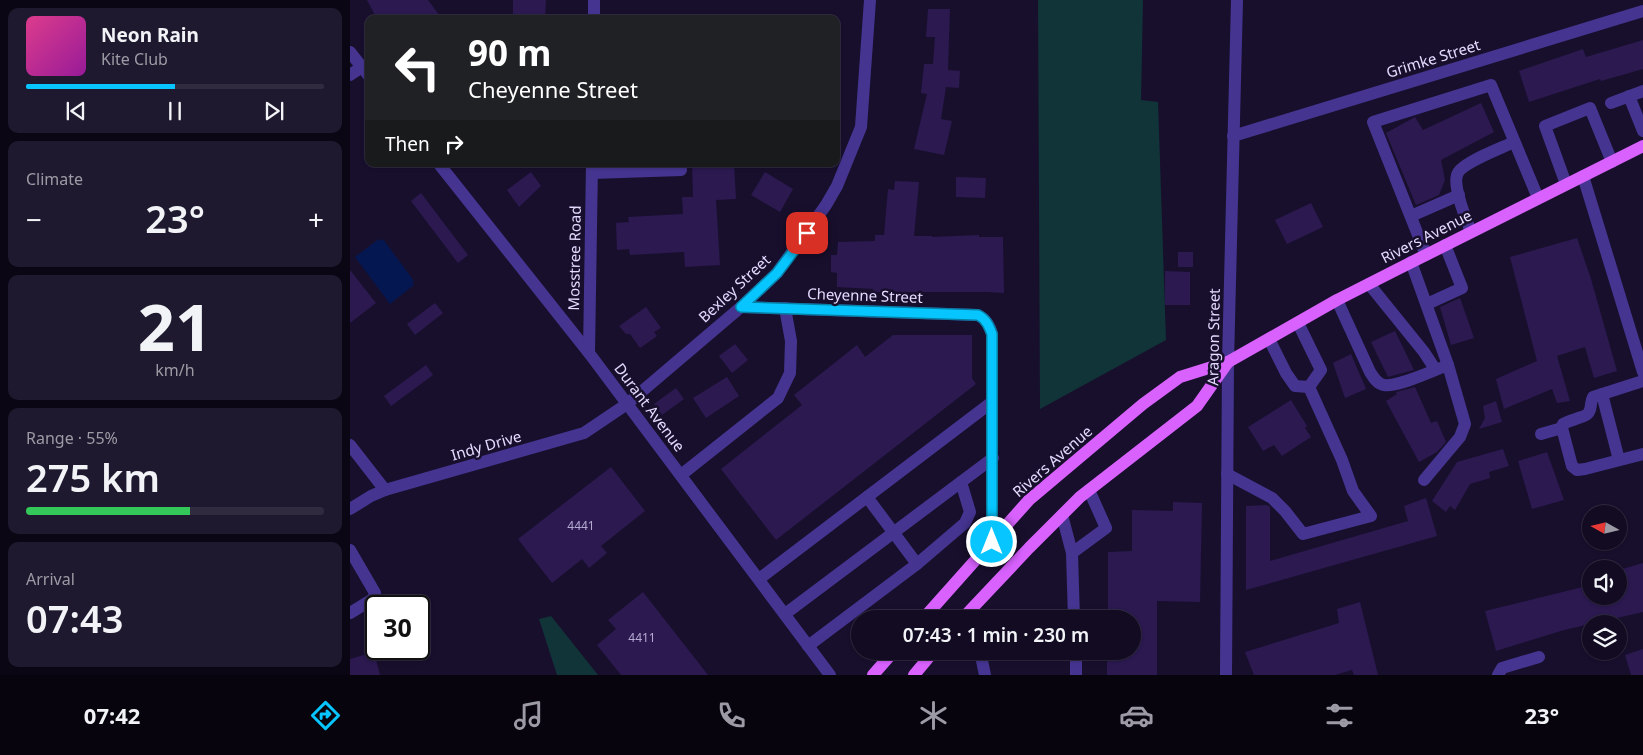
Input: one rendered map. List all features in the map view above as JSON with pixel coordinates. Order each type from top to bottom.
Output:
[{"type":"main road","name":"Rivers Avenue","points":[[931,610],[1029,500],[1143,404],[1180,376],[1228,362],[1337,300],[1643,146]]},
{"type":"main road","name":"Rivers Avenue","points":[[975,610],[1062,515],[1089,490],[1197,406],[1228,362]]},
{"type":"main road","points":[[873,675],[886,660]]},
{"type":"main road","points":[[914,675],[926,660]]},
{"type":"street","points":[[594,0],[594,15]]},
{"type":"street","name":"Bexley Street","points":[[627,404],[741,307],[777,273],[802,239],[836,186],[861,127],[870,0]]},
{"type":"street","name":"Aragon Street","points":[[1226,675],[1228,362],[1237,0]]},
{"type":"street","name":"Grimke Street","points":[[1233,136],[1643,11]]},
{"type":"street","points":[[350,52],[365,71],[350,75]]},
{"type":"street","points":[[1426,255],[1373,122],[1491,85],[1538,198]]},
{"type":"street","points":[[1611,103],[1643,91]]},
{"type":"street","points":[[1629,96],[1643,131]]},
{"type":"street","points":[[1566,184],[1545,126],[1590,108],[1612,162]]},
{"type":"street","points":[[1471,232],[1459,202],[1456,175],[1462,166],[1514,142]]},
{"type":"street","name":"Durant Avenue","points":[[441,167],[589,353],[830,675]]},
{"type":"street","points":[[592,168],[681,170],[680,167]]},
{"type":"street","name":"Mosstree Road","points":[[589,353],[592,168]]},
{"type":"street","points":[[1583,176],[1643,372]]},
{"type":"street","points":[[1411,216],[1458,195]]},
{"type":"street","points":[[1427,304],[1462,288],[1446,245]]},
{"type":"street","points":[[1411,262],[1427,304],[1441,367],[1465,424],[1460,437],[1424,480]]},
{"type":"street","points":[[1369,284],[1424,352],[1441,367]]},
{"type":"street","points":[[1337,300],[1366,364],[1376,381],[1384,385],[1402,382],[1441,367]]},
{"type":"street","name":"Cheyenne Street","points":[[741,307],[978,315],[986,322],[992,334],[992,402]]},
{"type":"street","points":[[681,475],[778,398],[790,373],[791,341],[785,308]]},
{"type":"street","points":[[1298,323],[1321,370],[1309,387]]},
{"type":"street","points":[[1269,338],[1286,373],[1295,386],[1309,387]]},
{"type":"street","points":[[1643,380],[1593,397],[1590,412],[1586,416],[1570,420],[1563,424],[1562,428],[1574,468],[1581,470],[1643,454]]},
{"type":"street","points":[[1227,474],[1272,498],[1303,534],[1371,516],[1353,491],[1342,460],[1309,387]]},
{"type":"street","points":[[1602,394],[1619,460]]},
{"type":"street","points":[[992,402],[992,542]]},
{"type":"street","points":[[759,579],[992,402]]},
{"type":"street","name":"Indy Drive","points":[[350,509],[385,490],[584,433],[627,404]]},
{"type":"street","points":[[1541,434],[1562,428]]},
{"type":"street","points":[[350,445],[385,490]]},
{"type":"street","points":[[785,614],[992,458]]},
{"type":"street","points":[[808,646],[917,564],[965,523],[970,512],[961,482]]},
{"type":"street","points":[[1072,553],[1106,528],[1089,490]]},
{"type":"street","points":[[867,497],[917,564]]},
{"type":"street","points":[[1062,515],[1072,553],[1074,610]]},
{"type":"street","points":[[350,550],[375,593],[373,599],[350,613]]},
{"type":"street","points":[[1498,675],[1502,668],[1539,657]]},
{"type":"street","points":[[982,660],[984,675]]},
{"type":"street","points":[[1076,660],[1076,675]]},
{"type":"green space","points":[[1038,0],[1143,0],[1141,100],[1158,102],[1166,340],[1040,409]]},
{"type":"green space","points":[[551,616],[598,675],[557,675],[539,619]]},
{"type":"shaded area","points":[[379,239],[381,241],[383,239],[414,281],[412,282],[414,285],[390,304],[355,257]]},
{"type":"building","points":[[367,0],[428,0],[439,15],[375,15]]},
{"type":"building","points":[[513,0],[546,0],[545,15],[513,15]]},
{"type":"building","points":[[928,9],[950,9],[948,70],[960,71],[959,88],[946,87],[941,119],[952,121],[944,155],[914,149],[927,94],[921,93],[924,64],[933,64],[935,37],[926,37]]},
{"type":"building","points":[[1643,40],[1643,69],[1601,81],[1600,79],[1529,102],[1519,71],[1583,49],[1586,57]]},
{"type":"building","points":[[1481,103],[1494,132],[1441,160],[1445,180],[1439,195],[1416,205],[1386,133],[1415,117],[1423,130]]},
{"type":"building","points":[[692,167],[734,167],[736,199],[716,200],[720,265],[685,267],[684,252],[630,255],[629,249],[617,250],[616,223],[629,222],[628,217],[683,214],[682,197],[693,197]]},
{"type":"building","points":[[531,172],[541,186],[519,207],[507,190]]},
{"type":"building","points":[[765,172],[793,189],[780,212],[751,195]]},
{"type":"building","points":[[956,177],[986,178],[985,198],[956,197]]},
{"type":"building","points":[[895,181],[919,182],[914,236],[979,235],[979,237],[1003,237],[1004,293],[873,292],[873,289],[837,287],[837,273],[831,272],[831,255],[837,255],[838,242],[875,241],[875,235],[884,235],[888,189],[894,190]]},
{"type":"building","points":[[421,193],[468,255],[458,263],[411,201]]},
{"type":"building","points":[[1311,203],[1323,227],[1287,244],[1275,220]]},
{"type":"building","points":[[1577,238],[1591,279],[1617,371],[1594,378],[1585,347],[1557,356],[1570,401],[1557,403],[1552,389],[1504,409],[1496,379],[1537,361],[1510,257]]},
{"type":"building","points":[[1178,252],[1193,252],[1193,267],[1178,267]]},
{"type":"building","points":[[350,270],[376,303],[350,323]]},
{"type":"building","points":[[1165,271],[1190,272],[1190,305],[1165,305]]},
{"type":"building","points":[[1460,298],[1474,338],[1451,345],[1440,307]]},
{"type":"building","points":[[435,303],[443,313],[415,335],[407,324]]},
{"type":"building","points":[[646,307],[661,328],[654,332],[657,336],[640,348],[630,334],[626,334],[619,326]]},
{"type":"building","points":[[1395,331],[1414,370],[1388,377],[1371,342]]},
{"type":"building","points":[[893,335],[972,335],[972,378],[976,384],[776,540],[721,469],[802,405],[794,395],[857,345],[865,357]]},
{"type":"building","points":[[735,344],[748,360],[732,373],[719,356]]},
{"type":"building","points":[[1351,354],[1366,389],[1345,398],[1333,363]]},
{"type":"building","points":[[426,365],[433,375],[391,406],[384,396]]},
{"type":"building","points":[[727,377],[739,396],[706,418],[693,398]]},
{"type":"building","points":[[1415,387],[1431,423],[1437,421],[1446,442],[1437,452],[1419,462],[1386,401],[1397,394],[1396,392]]},
{"type":"building","points":[[676,388],[684,399],[662,415],[654,404]]},
{"type":"building","points":[[1291,400],[1307,426],[1305,428],[1311,437],[1282,456],[1274,445],[1263,451],[1248,427]]},
{"type":"building","points":[[1496,401],[1502,422],[1479,429],[1485,418],[1483,406]]},
{"type":"building","points":[[1503,449],[1509,466],[1489,472],[1490,478],[1470,484],[1455,510],[1450,506],[1446,512],[1432,501],[1457,462]]},
{"type":"building","points":[[1547,452],[1564,500],[1532,509],[1518,461]]},
{"type":"building","points":[[611,467],[645,511],[601,546],[607,553],[589,568],[582,559],[552,583],[518,539]]},
{"type":"building","points":[[1426,498],[1437,536],[1246,590],[1246,506],[1267,505],[1270,507],[1270,561],[1408,521],[1404,506]]},
{"type":"building","points":[[1173,502],[1202,503],[1200,602],[1157,601],[1157,675],[1107,675],[1107,660],[1141,660],[1141,610],[1108,610],[1108,552],[1132,551],[1132,510],[1173,511]]},
{"type":"building","points":[[1643,563],[1643,612],[1627,616],[1582,615],[1582,626],[1496,651],[1485,611],[1582,587],[1582,605],[1627,605],[1627,568]]},
{"type":"building","points":[[643,592],[708,675],[621,675],[597,645],[616,629],[608,620]]},
{"type":"building","points":[[1360,602],[1378,675],[1354,675],[1352,670],[1335,675],[1254,675],[1245,652],[1339,623],[1337,609]]},
{"type":"building","points":[[1643,649],[1643,675],[1631,675],[1626,660],[1627,654]]},
{"type":"building","points":[[365,655],[365,660],[376,660],[380,675],[350,675],[350,659]]},
{"type":"route","points":[[807,233],[777,273],[741,307],[978,315],[990,327],[992,334],[992,542]]}]
